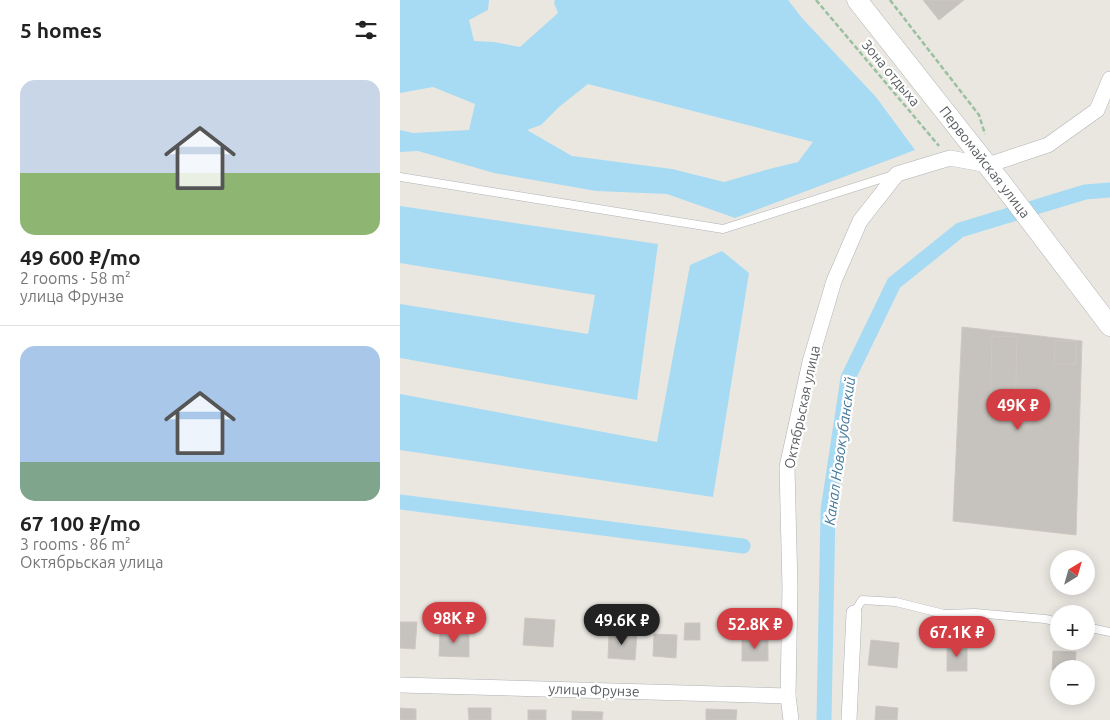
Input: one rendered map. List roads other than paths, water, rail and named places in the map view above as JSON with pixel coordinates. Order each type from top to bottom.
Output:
[{"type":"main road","name":"Первомайская улица","points":[[857,0],[994,163],[1003,185],[1110,326]]},
{"type":"street","points":[[897,174],[950,158],[994,163],[1048,145],[1097,110],[1110,79]]},
{"type":"street","name":"Октябрьская улица","points":[[791,720],[788,696],[790,588],[787,466],[810,362],[834,281],[860,221],[897,174]]},
{"type":"street","points":[[849,720],[854,613]]},
{"type":"street","name":"улица Фрунзе","points":[[400,685],[788,696]]},
{"type":"lane","points":[[400,177],[723,229],[897,174]]},
{"type":"lane","points":[[854,613],[862,600],[896,602],[944,614],[975,612],[1050,620]]},
{"type":"lane","points":[[1095,629],[1110,632]]},
{"type":"water","points":[[400,0],[489,0],[488,10],[469,20],[474,41],[494,42],[520,47],[558,13],[554,3],[555,0],[788,0],[802,18],[876,97],[915,150],[735,218],[667,194],[596,191],[494,173],[418,151],[400,152],[400,130],[413,133],[469,130],[475,104],[433,87],[400,93]],"holes":[[[588,84],[813,142],[798,162],[724,182],[672,169],[572,156],[527,130],[541,125],[559,107]]]},
{"type":"water","points":[[400,206],[658,244],[637,400],[400,358],[400,304],[588,334],[595,295],[400,263]]},
{"type":"water","points":[[722,251],[749,273],[713,497],[400,450],[400,394],[657,442],[690,265]]},
{"type":"waterway","name":"Канал Новокубанский","points":[[824,720],[828,510],[848,378],[894,283],[960,230],[1085,192],[1110,190]]},
{"type":"waterway","points":[[400,502],[743,546]]}]
